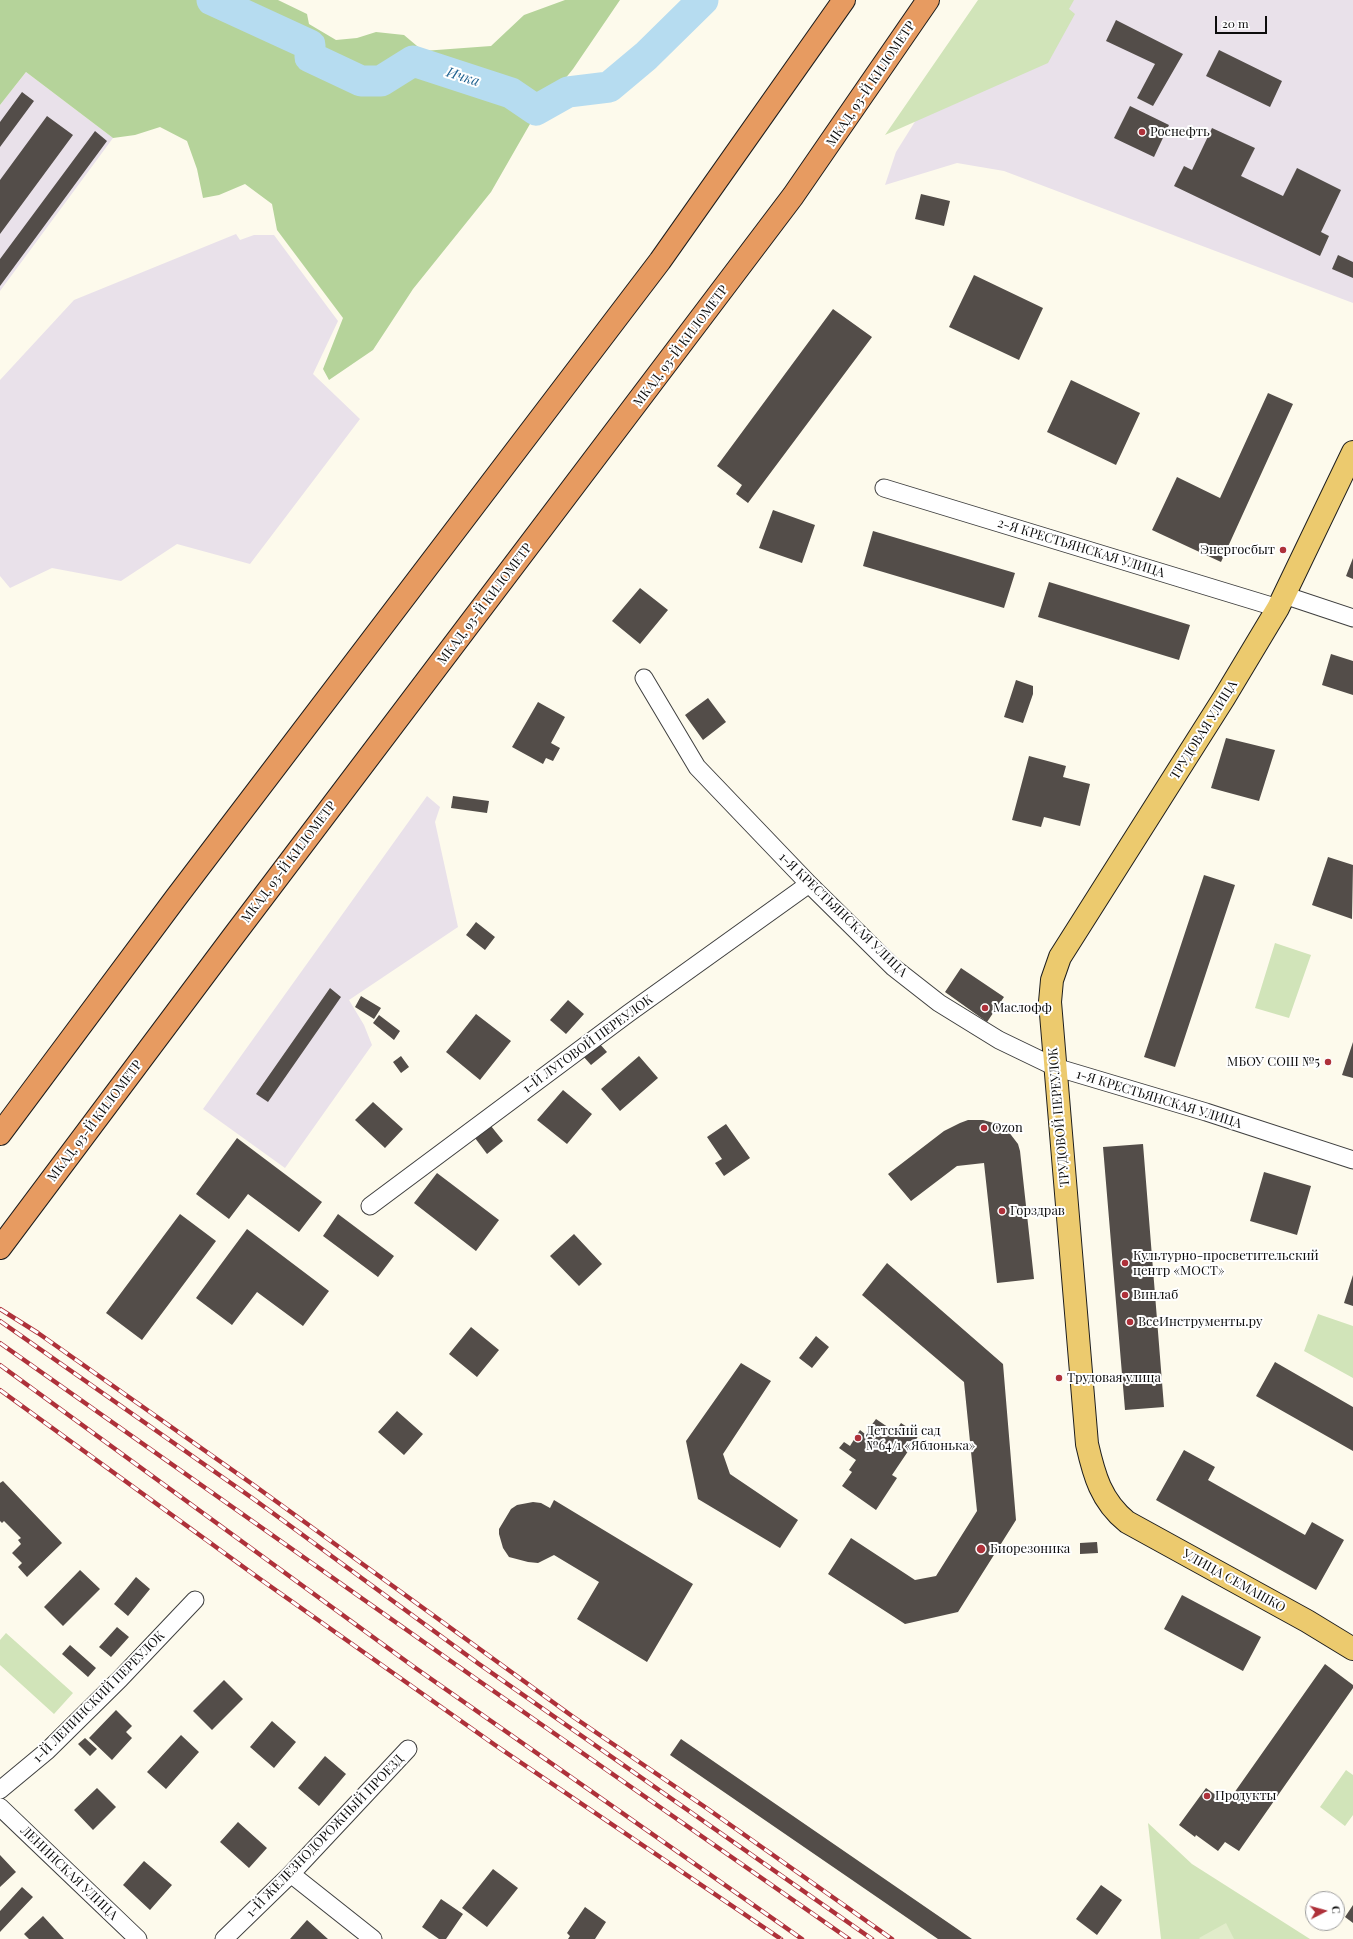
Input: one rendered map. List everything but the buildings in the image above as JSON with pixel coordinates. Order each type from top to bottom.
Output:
[{"type":"highway","points":[[0,1134],[175,899],[660,261],[844,0]]},
{"type":"highway","name":"МКАД, 93-Й КИЛОМЕТР","points":[[0,1248],[232,938],[784,209],[928,0]]},
{"type":"main road","name":"ТРУДОВАЯ УЛИЦА","points":[[1050,1002],[1052,980],[1060,957],[1216,711],[1281,602],[1353,452]]},
{"type":"main road","name":"ТРУДОВОЙ ПЕРЕУЛОК","points":[[1050,1002],[1087,1444],[1094,1474],[1103,1497],[1115,1513]]},
{"type":"main road","name":"УЛИЦА СЕМАШКО","points":[[1115,1513],[1127,1522],[1307,1621],[1353,1649]]},
{"type":"street","name":"2-Я КРЕСТЬЯНСКАЯ УЛИЦА","points":[[884,488],[1281,602],[1353,618]]},
{"type":"street","name":"1-Я КРЕСТЬЯНСКАЯ УЛИЦА","points":[[644,678],[697,767],[809,884],[893,967],[940,1003],[999,1040],[1055,1067],[1206,1112],[1353,1160]]},
{"type":"street","name":"1-Й ЛУГОВОЙ ПЕРЕУЛОК","points":[[370,1206],[629,1013],[809,884]]},
{"type":"street","name":"1-Й ЛЕНИНСКИЙ ПЕРЕУЛОК","points":[[0,1790],[47,1751],[120,1679],[194,1600]]},
{"type":"street","name":"1-Й ЖЕЛЕЗНОДОРОЖНЫЙ ПРОЕЗД","points":[[224,1939],[291,1874],[408,1749]]},
{"type":"street","name":"ЛЕНИНСКАЯ УЛИЦА","points":[[0,1807],[138,1939]]},
{"type":"street","points":[[291,1874],[373,1939]]},
{"type":"shaded area","points":[[991,0],[1353,0],[1353,303],[1004,171],[957,163],[885,185],[896,152]]},
{"type":"shaded area","points":[[26,72],[113,138],[0,291],[0,105]]},
{"type":"shaded area","points":[[236,234],[240,240],[254,235],[274,235],[338,321],[313,374],[360,419],[250,564],[177,544],[121,581],[52,568],[10,588],[0,576],[0,380],[74,300]]},
{"type":"shaded area","points":[[427,796],[440,807],[435,822],[458,927],[349,1000],[364,1025],[372,1045],[285,1168],[203,1109]]},
{"type":"green space","points":[[0,0],[278,0],[307,14],[309,24],[336,40],[357,38],[376,32],[404,35],[423,51],[491,46],[524,15],[565,0],[620,0],[573,69],[534,117],[491,192],[413,289],[373,350],[329,380],[323,369],[343,318],[277,230],[272,204],[245,184],[219,195],[203,198],[197,169],[187,141],[160,127],[135,135],[113,138],[26,72],[0,105]]},
{"type":"green space","points":[[978,0],[1074,0],[1069,9],[1075,14],[1048,63],[885,135]]},
{"type":"green space","points":[[1275,943],[1311,955],[1289,1018],[1255,1008]]},
{"type":"green space","points":[[1318,1314],[1353,1326],[1353,1378],[1304,1351]]},
{"type":"green space","points":[[6,1633],[73,1693],[54,1714],[0,1665],[0,1640]]},
{"type":"green space","points":[[1346,1770],[1353,1775],[1353,1815],[1345,1826],[1320,1807]]},
{"type":"green space","points":[[1148,1823],[1192,1864],[1310,1939],[1161,1939]]},
{"type":"green space","points":[[1226,1923],[1234,1939],[1199,1938]]},
{"type":"waterway","name":"Ичка","points":[[212,0],[310,45],[310,57],[361,81],[381,81],[413,61],[511,93],[536,110],[568,92],[609,87],[646,56],[703,0]]},
{"type":"railway","points":[[0,1309],[38,1333],[255,1486],[572,1716],[705,1807],[892,1939]]},
{"type":"railway","points":[[0,1321],[255,1500],[479,1664],[872,1939]]},
{"type":"railway","points":[[0,1343],[472,1676],[849,1939]]},
{"type":"railway","points":[[0,1365],[414,1667],[802,1939]]},
{"type":"railway","points":[[0,1390],[260,1579],[495,1745],[781,1939]]},
{"type":"place","name":"Роснефть","points":[[1142,132]]},
{"type":"place","name":"Энергосбыт","points":[[1283,550]]},
{"type":"place","name":"Маслофф","points":[[985,1008]]},
{"type":"place","name":"МБОУ СОШ №5","points":[[1328,1062]]},
{"type":"place","name":"Ozon","points":[[984,1128]]},
{"type":"place","name":"Горздрав","points":[[1002,1211]]},
{"type":"place","name":"Культурно-просветительский центр «МОСТ»","points":[[1125,1263]]},
{"type":"place","name":"Винлаб","points":[[1125,1295]]},
{"type":"place","name":"ВсеИнструменты.ру","points":[[1130,1322]]},
{"type":"place","name":"Трудовая улица","points":[[1059,1378]]},
{"type":"place","name":"Детский сад №64/1 «Яблонька»","points":[[858,1438]]},
{"type":"place","name":"Биорезоника","points":[[981,1549]]},
{"type":"place","name":"Продукты","points":[[1207,1796]]}]
